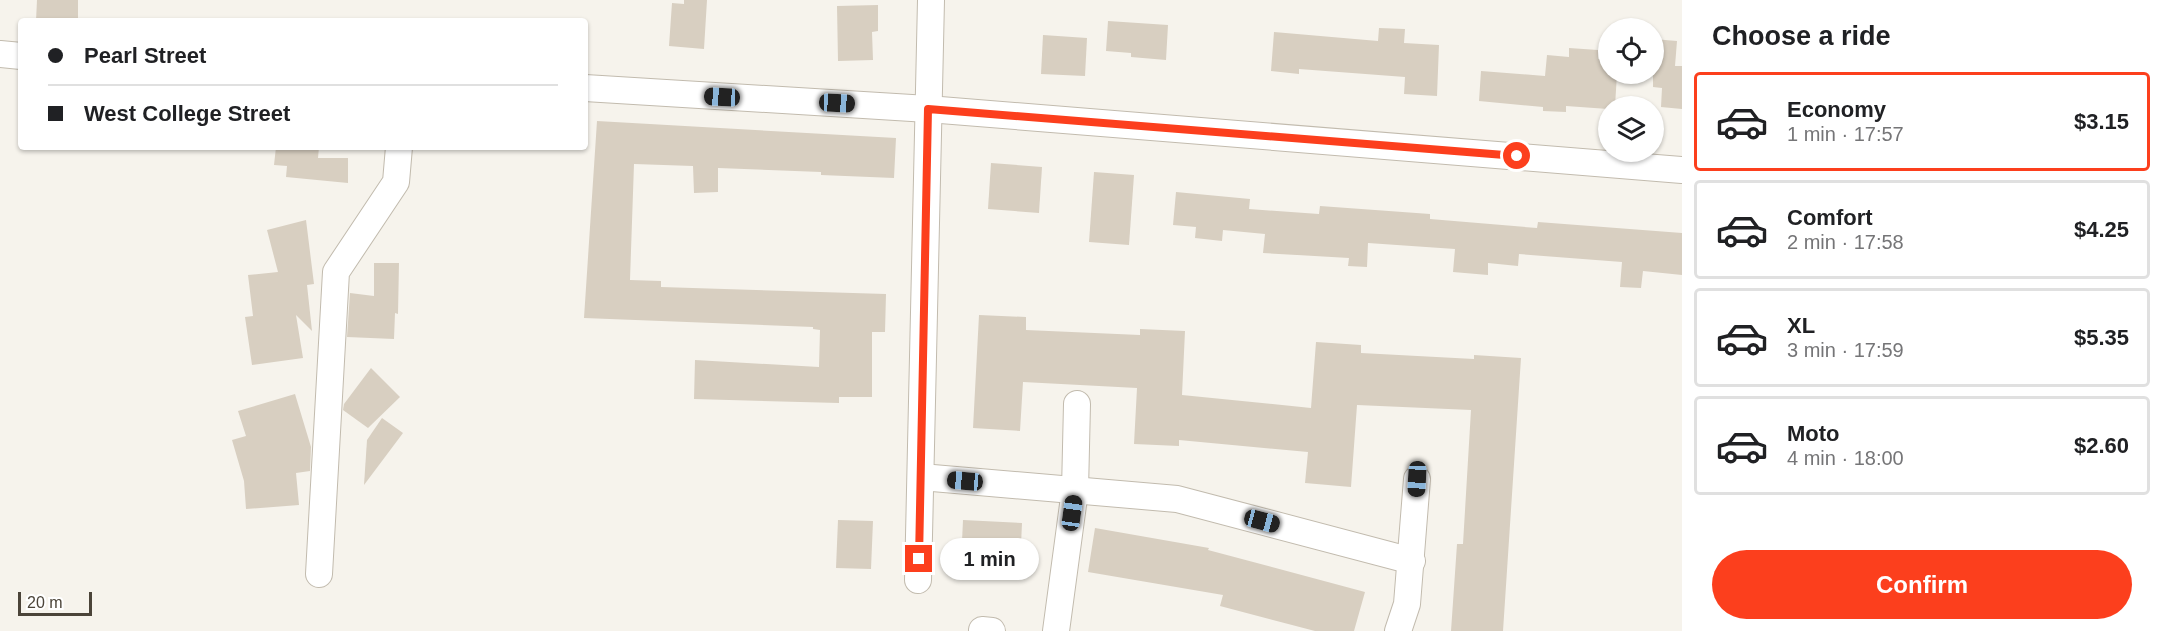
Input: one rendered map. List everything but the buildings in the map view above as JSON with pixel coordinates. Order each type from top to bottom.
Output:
[{"type":"street","points":[[918,580],[931,0]]},
{"type":"street","points":[[0,54],[18,56]]},
{"type":"street","points":[[588,88],[928,109],[1682,170]]},
{"type":"street","points":[[319,574],[336,272],[396,182],[399,150]]},
{"type":"street","points":[[1056,631],[1075,490],[1077,404]]},
{"type":"street","points":[[921,477],[1177,499],[1412,561]]},
{"type":"street","points":[[1398,631],[1407,604],[1417,479]]},
{"type":"route","points":[[919,559],[928,109],[1517,156]]}]
